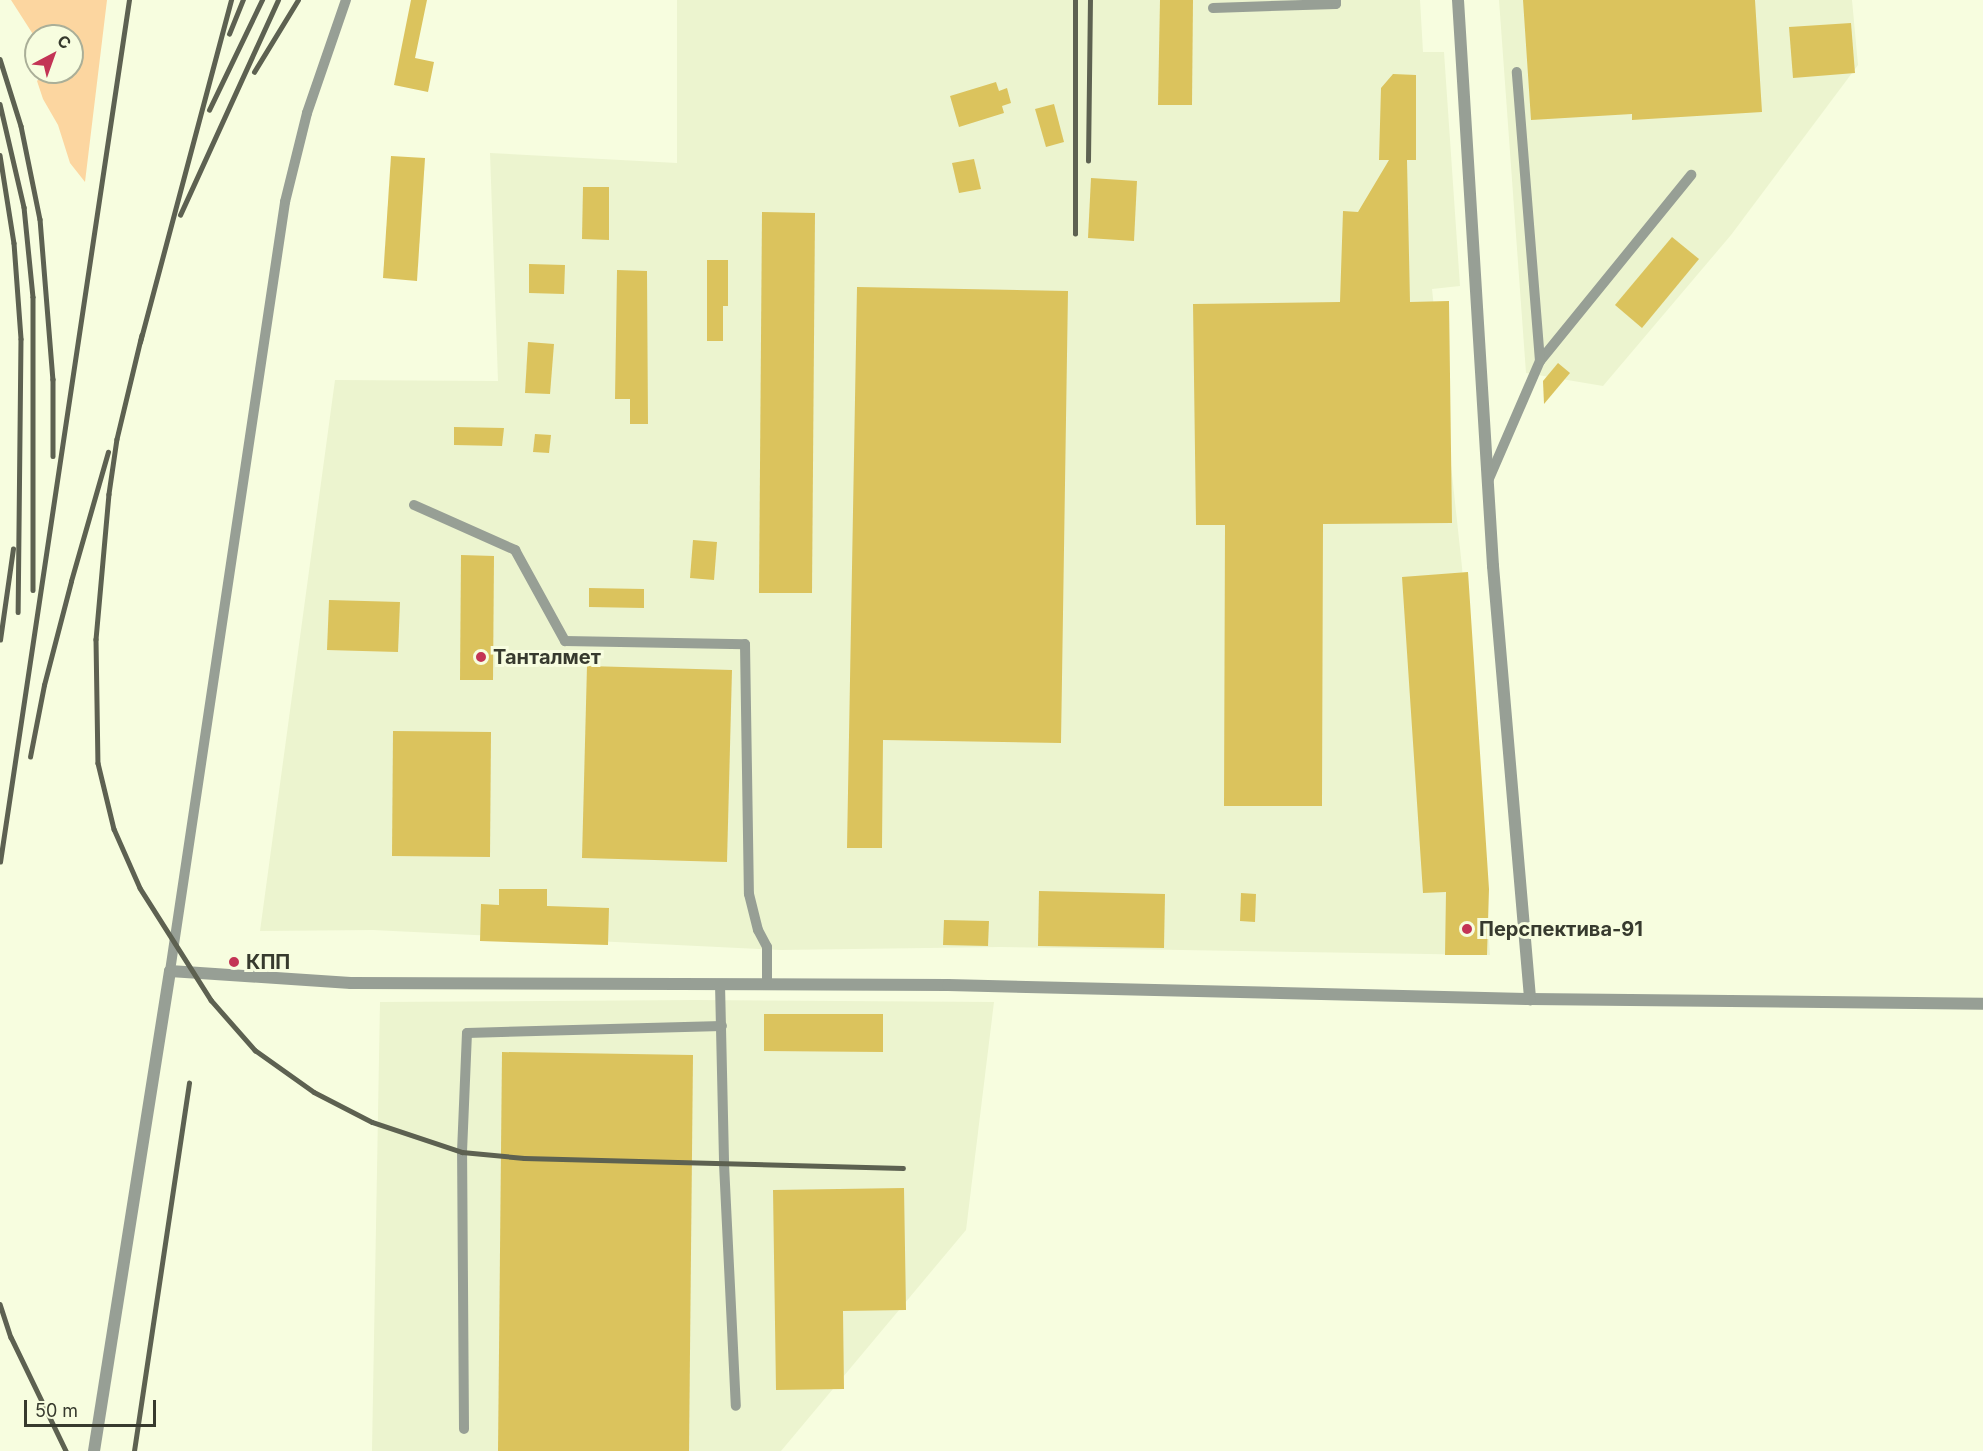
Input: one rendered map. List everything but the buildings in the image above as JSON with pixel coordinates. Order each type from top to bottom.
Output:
[{"type":"street","points":[[1458,0],[1488,482],[1530,999]]},
{"type":"street","points":[[94,1451],[170,971],[351,983],[948,985],[1530,999],[1983,1004]]},
{"type":"lane","points":[[170,971],[285,202],[307,112],[346,0]]},
{"type":"lane","points":[[1213,9],[1336,4],[1336,0]]},
{"type":"lane","points":[[1517,72],[1540,361]]},
{"type":"lane","points":[[1488,482],[1540,361],[1691,175]]},
{"type":"lane","points":[[414,505],[515,550],[565,641],[745,644],[749,894],[758,930],[766,947],[767,985]]},
{"type":"lane","points":[[720,984],[724,1164],[736,1406]]},
{"type":"lane","points":[[464,1429],[462,1152],[467,1033],[722,1026]]},
{"type":"shaded area","points":[[11,0],[107,0],[85,182],[70,163],[58,125],[43,99],[38,84],[84,84],[84,24],[26,24]]},
{"type":"shaded area","points":[[677,0],[1420,0],[1423,52],[1444,52],[1460,286],[1432,289],[1462,567],[1490,955],[1000,947],[780,950],[373,930],[260,931],[335,380],[498,381],[490,153],[677,163]]},
{"type":"shaded area","points":[[1499,0],[1852,0],[1858,65],[1731,235],[1603,386],[1526,373]]},
{"type":"shaded area","points":[[696,1000],[994,1002],[966,1230],[781,1451],[372,1451],[380,1002]]},
{"type":"railway","points":[[0,862],[129,0]]},
{"type":"railway","points":[[140,342],[231,0]]},
{"type":"railway","points":[[229,34],[243,0]]},
{"type":"railway","points":[[209,110],[262,0]]},
{"type":"railway","points":[[180,215],[278,0]]},
{"type":"railway","points":[[254,72],[298,0]]},
{"type":"railway","points":[[1075,0],[1075,234]]},
{"type":"railway","points":[[1088,161],[1090,0]]},
{"type":"railway","points":[[0,59],[21,126],[40,219],[53,379],[53,456]]},
{"type":"railway","points":[[0,104],[24,207],[33,297],[33,590]]},
{"type":"railway","points":[[0,155],[14,243],[21,339],[18,612]]},
{"type":"railway","points":[[142,335],[117,439],[109,494],[96,639],[98,763],[114,829],[140,888],[211,1000],[255,1050],[314,1092],[372,1122],[462,1152],[524,1158],[903,1168]]},
{"type":"railway","points":[[30,757],[44,685],[108,452]]},
{"type":"railway","points":[[0,640],[13,549]]},
{"type":"railway","points":[[134,1451],[189,1083]]},
{"type":"railway","points":[[0,1304],[11,1337],[66,1451]]},
{"type":"place","name":"Танталмет","points":[[481,657]]},
{"type":"place","name":"Перспектива-91","points":[[1467,929]]},
{"type":"place","name":"КПП","points":[[234,962]]}]
